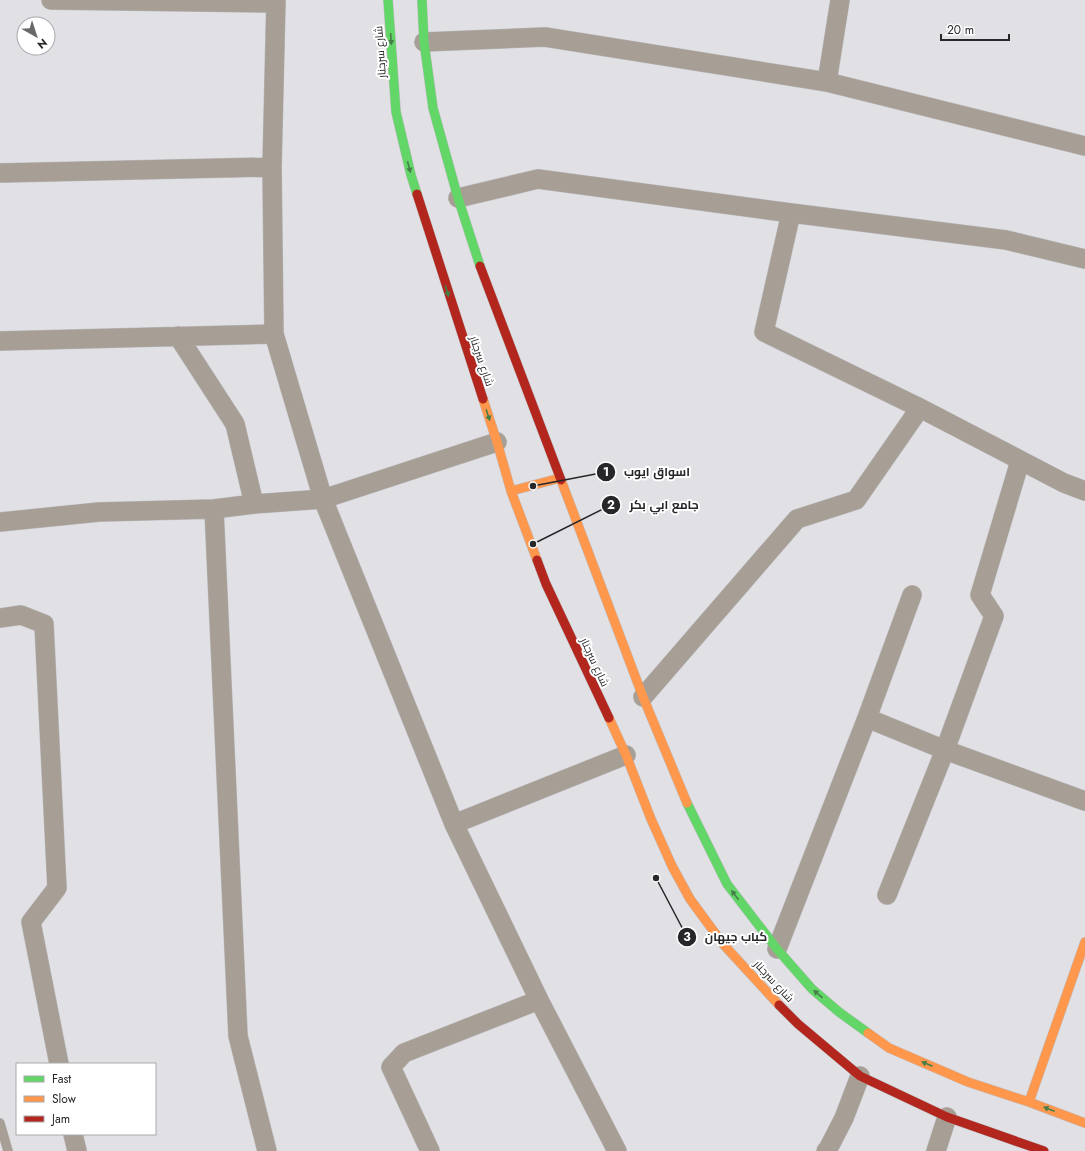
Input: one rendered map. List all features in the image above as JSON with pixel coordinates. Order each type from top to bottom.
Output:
[{"type":"street","points":[[51,0],[276,2],[272,167],[274,334],[323,499],[454,824],[539,1000],[617,1151]]},
{"type":"street","name":"شارع سرجنار","points":[[388,0],[396,112],[402,140],[411,175],[497,442],[511,491],[546,584],[626,755],[651,819],[672,866],[690,899],[723,944],[798,1024],[860,1076],[947,1117],[1044,1151]]},
{"type":"street","name":"شارع سرجنار","points":[[422,0],[424,42],[433,108],[458,198],[484,278],[644,697],[691,812],[727,884],[777,949],[812,989],[839,1012],[889,1048],[968,1082],[1029,1102],[1085,1123]]},
{"type":"street","points":[[827,82],[840,0]]},
{"type":"street","points":[[424,42],[545,37],[827,82],[1085,146]]},
{"type":"street","points":[[0,173],[272,167]]},
{"type":"street","points":[[458,198],[538,179],[1006,240],[1085,259]]},
{"type":"street","points":[[791,213],[764,332],[920,408],[1064,483],[1085,490]]},
{"type":"street","points":[[0,341],[274,334]]},
{"type":"street","points":[[178,336],[235,424],[254,504]]},
{"type":"street","points":[[644,697],[797,519],[856,500],[920,408]]},
{"type":"street","points":[[0,522],[99,512],[214,509],[254,504],[323,499],[497,442]]},
{"type":"street","points":[[887,895],[945,750],[994,616],[980,595],[1020,461]]},
{"type":"street","points":[[511,491],[560,478]]},
{"type":"street","points":[[214,509],[238,1036],[267,1151]]},
{"type":"street","points":[[777,949],[867,718],[912,595]]},
{"type":"street","points":[[0,618],[21,614],[44,624],[57,888],[30,922],[59,1063]]},
{"type":"street","points":[[867,718],[945,750],[1085,801]]},
{"type":"street","points":[[454,824],[626,755]]},
{"type":"street","points":[[1029,1102],[1085,942]]},
{"type":"street","points":[[430,1151],[391,1067],[404,1053],[539,1000]]},
{"type":"street","points":[[826,1151],[844,1118],[860,1076]]},
{"type":"street","points":[[936,1151],[947,1117]]},
{"type":"street","points":[[73,1135],[77,1151]]},
{"type":"lane","points":[[0,1123],[8,1151]]},
{"type":"traffic: fast","points":[[388,0],[396,112],[417,194]]},
{"type":"traffic: fast","points":[[422,0],[424,42],[433,108],[458,198],[480,266]]},
{"type":"traffic: fast","points":[[687,803],[727,884],[777,949],[812,989],[839,1012],[868,1033]]},
{"type":"traffic: slow","points":[[483,399],[511,491],[537,560]]},
{"type":"traffic: slow","points":[[511,491],[560,478]]},
{"type":"traffic: slow","points":[[561,480],[643,697],[687,803]]},
{"type":"traffic: slow","points":[[609,718],[672,866],[690,899],[723,944],[779,1005]]},
{"type":"traffic: slow","points":[[1029,1102],[1085,942]]},
{"type":"traffic: slow","points":[[868,1033],[889,1048],[968,1082],[1029,1102],[1085,1123]]},
{"type":"traffic: jam","points":[[417,194],[483,399]]},
{"type":"traffic: jam","points":[[480,266],[561,480]]},
{"type":"traffic: jam","points":[[537,560],[546,584],[609,718]]},
{"type":"traffic: jam","points":[[779,1005],[798,1024],[860,1076],[947,1117],[1044,1151]]},
{"type":"place","name":"اسواق ايوب","points":[[533,486]]},
{"type":"place","name":"جامع ابي بكر","points":[[533,544]]},
{"type":"place","name":"كباب جيهان","points":[[656,878]]}]
